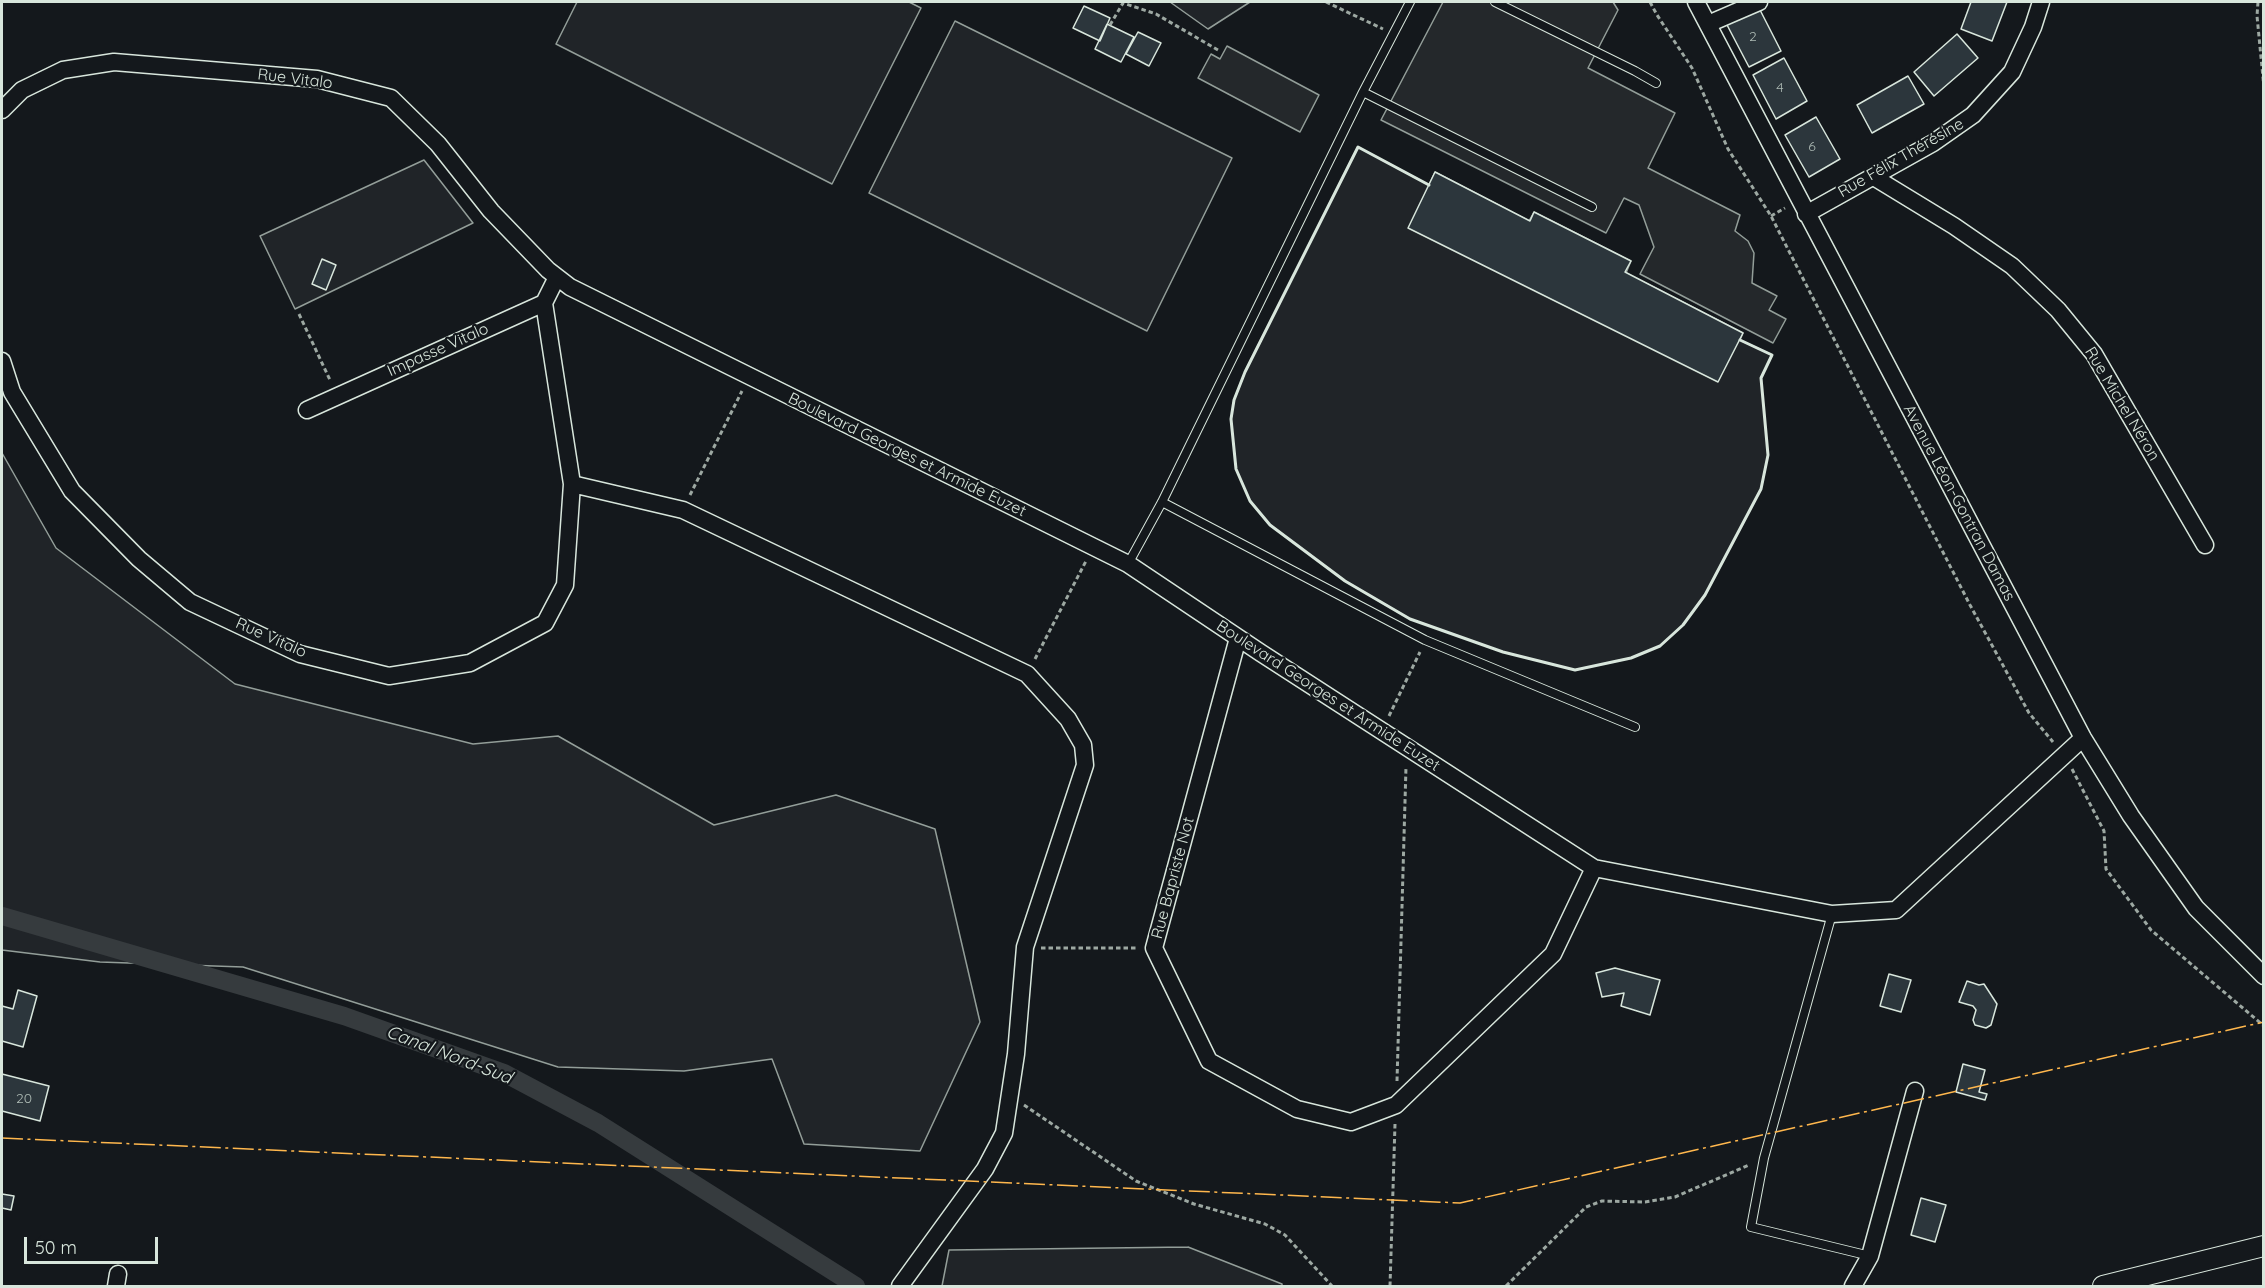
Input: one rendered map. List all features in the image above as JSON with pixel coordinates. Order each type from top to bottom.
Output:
[{"type":"street","name":"Avenue Léon-Gontran Damas","points":[[1696,2],[2083,738],[2131,816],[2196,908],[2264,976]]},
{"type":"street","points":[[1708,24],[1759,2]]},
{"type":"street","name":"Rue Félix Thérésine","points":[[1806,214],[1933,143],[1973,115],[2012,72],[2042,2]]},
{"type":"street","name":"Rue Vitalo","points":[[2,110],[22,90],[63,70],[114,62],[317,79],[391,98],[438,144],[491,211],[557,278]]},
{"type":"street","name":"Rue Michel Néron","points":[[1872,176],[1954,226],[2012,266],[2058,310],[2094,354],[2205,545]]},
{"type":"street","name":"Boulevard Georges et Armide Euzet","points":[[557,278],[570,287],[1128,564],[1238,638],[1594,868],[1832,914],[1896,910],[2083,738]]},
{"type":"street","points":[[544,303],[557,278]]},
{"type":"street","name":"Rue Vitalo","points":[[2,361],[12,392],[72,491],[139,559],[190,602],[300,654],[389,676],[470,663],[545,623],[565,585],[572,484],[544,303]]},
{"type":"street","name":"Impasse Vitalo","points":[[306,410],[544,303]]},
{"type":"street","points":[[572,484],[683,510],[1028,674],[1068,719],[1083,745],[1085,765],[1025,947],[1016,1054],[1004,1133],[985,1169],[900,1287]]},
{"type":"street","name":"Rue Bapriste Not","points":[[1238,638],[1154,948],[1209,1061],[1297,1109],[1351,1122],[1396,1105],[1553,954],[1594,868]]},
{"type":"street","points":[[1853,1287],[1870,1256],[1915,1091]]},
{"type":"street","points":[[2103,1287],[2264,1246]]},
{"type":"street","points":[[2228,1256],[2264,1254]]},
{"type":"lane","points":[[1128,564],[1162,502],[1363,92],[1410,2]]},
{"type":"lane","points":[[1495,2],[1656,83]]},
{"type":"lane","points":[[1363,92],[1592,207]]},
{"type":"lane","points":[[1162,502],[1425,640],[1635,727]]},
{"type":"lane","points":[[1832,914],[1764,1158],[1751,1227],[1870,1256]]},
{"type":"path","points":[[1110,25],[1122,2],[1156,14],[1218,50]]},
{"type":"path","points":[[1326,2],[1392,34]]},
{"type":"path","points":[[1650,2],[1692,68],[1728,149],[1771,216],[1970,605],[2029,713],[2076,775],[2104,831],[2106,869],[2151,930],[2264,1026]]},
{"type":"path","points":[[2258,2],[2257,16],[2264,88]]},
{"type":"path","points":[[299,314],[338,396]]},
{"type":"path","points":[[683,510],[749,376]]},
{"type":"path","points":[[1028,674],[1093,547]]},
{"type":"path","points":[[1382,731],[1425,640]]},
{"type":"path","points":[[1390,1287],[1406,747]]},
{"type":"path","points":[[1025,947],[1099,950],[1154,948]]},
{"type":"path","points":[[1010,1095],[1136,1181],[1194,1204],[1265,1224],[1285,1235],[1332,1287]]},
{"type":"path","points":[[1506,1287],[1586,1206],[1602,1201],[1645,1202],[1675,1197],[1764,1158]]},
{"type":"shaded area","points":[[577,2],[909,2],[921,8],[832,184],[556,44]]},
{"type":"shaded area","points":[[1170,2],[1250,2],[1208,29]]},
{"type":"shaded area","points":[[1443,2],[1613,2],[1618,10],[1588,68],[1675,113],[1648,168],[1740,215],[1735,231],[1748,241],[1754,253],[1752,283],[1777,296],[1769,310],[1786,319],[1773,343],[1640,274],[1654,247],[1639,205],[1624,198],[1606,233],[1381,120]]},
{"type":"shaded area","points":[[955,21],[1232,158],[1147,331],[869,193]]},
{"type":"shaded area","points":[[1227,46],[1319,95],[1300,132],[1198,78],[1211,54],[1220,59]]},
{"type":"shaded area","points":[[1358,147],[1429,185],[1435,172],[1529,221],[1534,212],[1631,261],[1626,273],[1743,333],[1740,340],[1772,355],[1761,378],[1768,455],[1761,489],[1705,595],[1683,625],[1660,646],[1631,658],[1575,670],[1503,652],[1410,619],[1345,581],[1270,525],[1250,501],[1236,469],[1231,419],[1234,400],[1245,372]]},
{"type":"shaded area","points":[[424,160],[473,223],[295,309],[260,236]]},
{"type":"shaded area","points":[[2,453],[56,548],[235,684],[473,744],[558,736],[714,825],[836,795],[935,829],[980,1022],[920,1151],[804,1144],[772,1059],[684,1071],[558,1067],[243,967],[100,962],[2,950]]},
{"type":"shaded area","points":[[1188,1247],[1282,1284],[1282,1286],[942,1286],[949,1250]]},
{"type":"building","points":[[1971,2],[2007,2],[1992,41],[1961,29]]},
{"type":"building","points":[[1084,6],[1110,18],[1100,41],[1073,28]]},
{"type":"building","points":[[1758,6],[1781,51],[1749,67],[1726,23]]},
{"type":"building","points":[[1107,24],[1134,37],[1121,62],[1095,49]]},
{"type":"building","points":[[1138,32],[1161,43],[1149,66],[1126,54]]},
{"type":"building","points":[[1957,34],[1978,58],[1934,96],[1914,72]]},
{"type":"building","points":[[1784,58],[1807,101],[1776,119],[1753,75]]},
{"type":"building","points":[[1908,76],[1924,104],[1872,133],[1857,105]]},
{"type":"building","points":[[1816,117],[1840,159],[1809,177],[1785,135]]},
{"type":"building","points":[[1435,172],[1530,221],[1534,212],[1631,261],[1625,272],[1743,333],[1718,382],[1408,228]]},
{"type":"building","points":[[322,259],[336,265],[326,290],[312,284]]},
{"type":"building","points":[[1615,968],[1660,980],[1650,1015],[1621,1006],[1624,993],[1602,997],[1596,973]]},
{"type":"building","points":[[1889,974],[1911,980],[1901,1012],[1880,1006]]},
{"type":"building","points":[[1967,981],[1979,985],[1984,984],[1997,1004],[1991,1025],[1986,1028],[1975,1025],[1973,1020],[1976,1010],[1973,1006],[1959,1002]]},
{"type":"building","points":[[18,990],[37,996],[23,1047],[2,1041],[2,1006],[13,1009]]},
{"type":"building","points":[[1963,1064],[1985,1070],[1979,1092],[1987,1094],[1985,1100],[1956,1092]]},
{"type":"building","points":[[2,1074],[49,1086],[40,1121],[2,1111]]},
{"type":"building","points":[[2,1194],[14,1196],[11,1210],[2,1208]]},
{"type":"building","points":[[1921,1198],[1946,1205],[1935,1242],[1911,1235]]},
{"type":"waterway","name":"Canal Nord-Sud","points":[[2,916],[344,1016],[504,1073],[598,1123],[856,1286]]},
{"type":"wall","points":[[1429,185],[1358,147],[1245,372],[1234,400],[1231,419],[1236,469],[1250,501],[1270,525],[1345,581],[1410,619],[1503,652],[1575,670],[1631,658],[1660,646],[1683,625],[1705,595],[1761,489],[1768,455],[1761,378],[1772,355],[1740,340]]},
{"type":"power","points":[[2,1138],[1460,1203],[2264,1022]]}]
